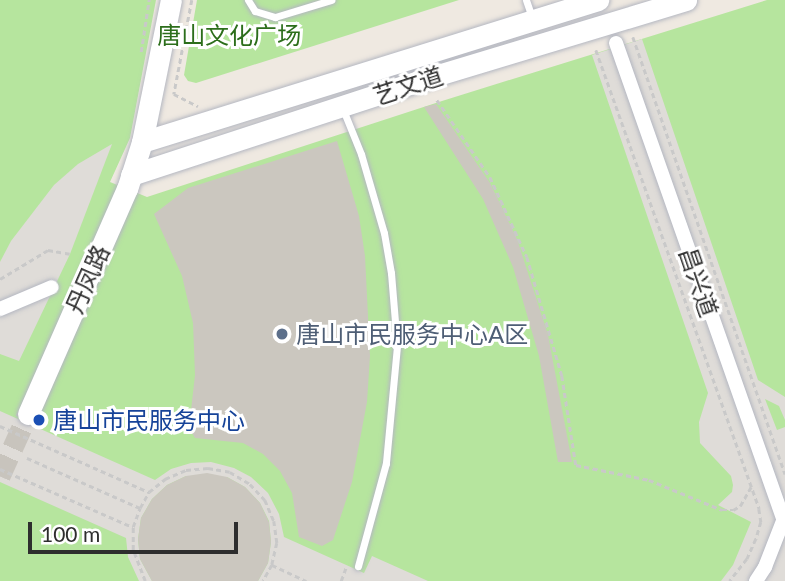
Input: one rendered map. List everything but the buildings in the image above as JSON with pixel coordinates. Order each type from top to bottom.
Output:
[{"type":"main road","name":"丹凤路","points":[[142,142],[122,176],[22,411],[131,175],[142,142],[171,0]]},
{"type":"main road","name":"艺文道","points":[[142,142],[595,0]]},
{"type":"main road","points":[[595,0],[603,25]]},
{"type":"main road","name":"艺文道","points":[[131,175],[342,106],[686,0]]},
{"type":"street","name":"昌兴道","points":[[616,43],[784,522]]},
{"type":"street","points":[[0,309],[52,287]]},
{"type":"street","points":[[756,581],[784,522]]},
{"type":"lane","points":[[247,0],[255,11],[275,18],[331,0]]},
{"type":"lane","points":[[526,0],[533,21]]},
{"type":"lane","points":[[342,106],[361,154],[384,233],[391,273],[397,346],[386,463],[358,566]]},
{"type":"path","points":[[139,63],[149,0]]},
{"type":"path","points":[[185,102],[174,94],[192,0]]},
{"type":"path","points":[[634,37],[785,474]]},
{"type":"path","points":[[596,50],[751,487],[761,522],[747,559],[730,581]]},
{"type":"path","points":[[437,100],[490,177],[527,257],[562,376],[576,465],[649,480],[722,510],[733,510],[740,506],[751,487]]},
{"type":"path","points":[[0,279],[48,250],[70,254]]},
{"type":"path","points":[[0,426],[149,492]]},
{"type":"path","points":[[27,458],[140,508]]},
{"type":"path","points":[[145,581],[132,550],[133,527],[140,508],[149,492],[165,480],[186,470],[208,468],[240,478],[265,500],[274,521],[277,543],[272,565],[263,581]]},
{"type":"path","points":[[0,469],[133,527]]},
{"type":"path","points":[[341,581],[349,560]]},
{"type":"path","points":[[272,565],[307,581]]},
{"type":"green space","points":[[0,0],[156,0],[130,138],[110,182],[147,197],[442,101],[767,0],[785,0],[785,581],[0,581]]},
{"type":"green space","name":"唐山文化广场","points":[[197,0],[459,0],[196,83],[188,81],[184,75]]},
{"type":"shaded area","points":[[642,39],[758,380],[785,397],[785,420],[779,406],[765,399],[777,430],[785,427],[785,581],[721,581],[733,565],[751,522],[718,505],[732,492],[733,485],[731,476],[700,443],[699,422],[708,393],[592,55]]},
{"type":"shaded area","points":[[112,144],[70,254],[19,361],[0,354],[0,262],[11,241],[54,185],[78,164]]},
{"type":"shaded area","points":[[0,411],[155,480],[171,469],[191,463],[211,462],[234,468],[251,477],[268,493],[279,514],[284,537],[364,573],[372,556],[428,581],[258,581],[268,563],[271,542],[269,521],[260,503],[245,487],[227,477],[186,476],[167,485],[152,499],[141,518],[138,539],[140,559],[152,581],[139,581],[128,557],[126,538],[0,482]]},
{"type":"tunnel","points":[[0,476],[28,414]]},
{"type":"place","name":"唐山市民服务中心A区","points":[[282,334]]},
{"type":"place","name":"唐山市民服务中心","points":[[39,420]]}]
